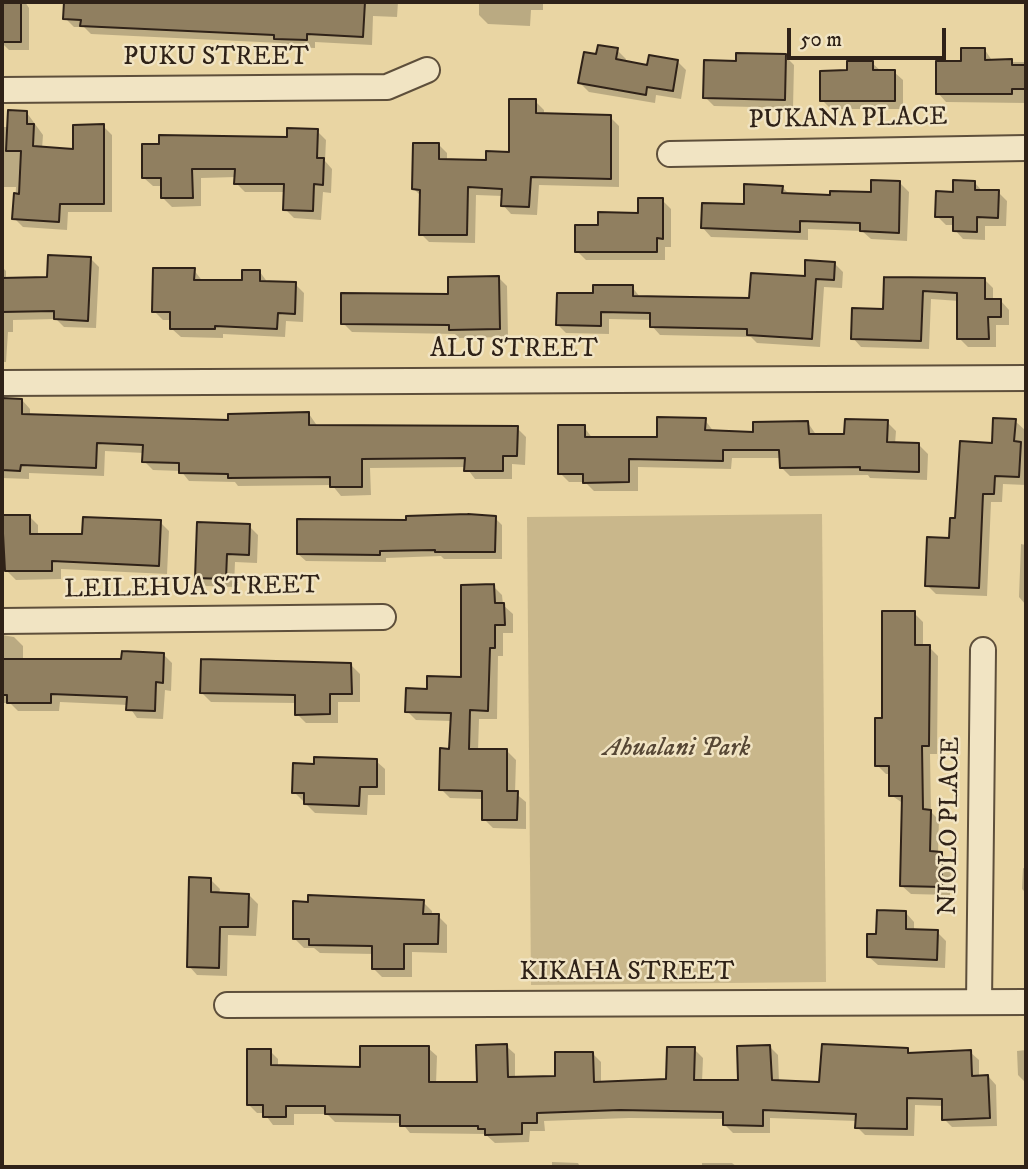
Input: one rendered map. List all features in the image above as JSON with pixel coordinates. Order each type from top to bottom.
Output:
[{"type":"street","name":"PUKU STREET","points":[[2,90],[387,87],[427,70]]},
{"type":"street","name":"PUKANA PLACE","points":[[670,154],[1026,148]]},
{"type":"street","name":"ALU STREET","points":[[2,383],[1026,378]]},
{"type":"street","name":"LEILEHUA STREET","points":[[2,621],[383,617]]},
{"type":"street","name":"NIOLO PLACE","points":[[979,1002],[983,650]]},
{"type":"street","name":"KIKAHA STREET","points":[[227,1005],[1026,1002]]},
{"type":"green space","name":"Ahualani Park","points":[[822,514],[826,982],[531,985],[527,517]]},
{"type":"building","points":[[2,2],[21,2],[21,42],[2,42]]},
{"type":"building","points":[[64,2],[365,2],[363,37],[307,34],[307,40],[274,39],[274,35],[80,26],[81,20],[63,19]]},
{"type":"building","points":[[598,45],[618,48],[616,59],[647,65],[649,55],[678,60],[673,91],[647,87],[646,95],[578,83],[584,52],[596,54]]},
{"type":"building","points":[[961,48],[985,48],[985,60],[1012,59],[1012,65],[1026,65],[1026,89],[1012,89],[1012,94],[936,94],[936,61],[961,61]]},
{"type":"building","points":[[736,53],[786,54],[785,100],[703,98],[704,60],[736,61]]},
{"type":"building","points":[[847,61],[873,61],[873,70],[895,70],[895,101],[820,101],[820,71],[847,70]]},
{"type":"building","points":[[509,99],[536,99],[536,113],[611,115],[611,179],[531,177],[529,207],[501,206],[502,189],[468,187],[467,235],[419,235],[420,190],[412,189],[413,143],[439,143],[439,159],[486,160],[486,151],[509,152]]},
{"type":"building","points":[[8,110],[27,111],[27,124],[34,124],[33,146],[73,149],[73,125],[104,124],[104,204],[60,204],[59,222],[12,219],[14,193],[19,194],[21,151],[6,151]]},
{"type":"building","points":[[287,128],[318,129],[317,158],[324,158],[323,185],[314,184],[313,211],[283,210],[284,184],[234,184],[235,169],[192,169],[193,198],[161,198],[161,178],[142,178],[142,144],[159,144],[159,135],[287,137]]},
{"type":"building","points":[[871,180],[900,181],[899,233],[860,231],[860,223],[800,221],[800,232],[701,228],[702,203],[744,204],[744,184],[783,186],[782,193],[830,195],[830,191],[871,192]]},
{"type":"building","points":[[953,180],[975,181],[975,190],[999,190],[998,218],[977,217],[977,232],[953,231],[953,217],[935,217],[936,191],[953,192]]},
{"type":"building","points":[[638,198],[663,198],[663,239],[657,238],[657,252],[575,252],[575,225],[598,225],[598,212],[638,213]]},
{"type":"building","points":[[48,255],[91,257],[88,321],[54,319],[54,311],[2,312],[2,278],[47,277]]},
{"type":"building","points":[[805,260],[835,262],[834,280],[816,279],[812,339],[747,335],[747,329],[650,327],[650,313],[601,312],[601,326],[556,325],[557,293],[593,293],[593,285],[633,285],[633,296],[749,298],[751,273],[805,276]]},
{"type":"building","points":[[153,268],[195,268],[194,280],[242,280],[242,270],[260,270],[260,281],[296,282],[295,314],[278,313],[277,329],[215,326],[215,329],[170,329],[170,312],[152,312]]},
{"type":"building","points":[[499,276],[500,329],[449,330],[449,325],[341,324],[341,293],[448,294],[448,277]]},
{"type":"building","points":[[884,277],[985,278],[985,299],[1001,299],[1001,317],[988,317],[989,339],[957,339],[957,293],[923,291],[921,341],[851,339],[852,308],[883,309]]},
{"type":"building","points":[[2,398],[22,399],[22,414],[228,420],[228,414],[309,412],[309,425],[518,426],[517,456],[503,456],[503,471],[464,471],[465,458],[362,459],[362,487],[330,487],[330,477],[228,478],[228,474],[179,473],[179,463],[142,462],[143,445],[97,443],[96,468],[21,465],[20,471],[2,470]]},
{"type":"building","points":[[657,417],[706,418],[705,430],[753,432],[753,422],[808,421],[809,434],[844,434],[845,419],[888,420],[887,442],[919,443],[919,472],[860,470],[860,467],[780,468],[779,450],[723,450],[723,461],[629,459],[629,482],[583,483],[583,474],[558,474],[558,425],[585,425],[585,437],[657,437]]},
{"type":"building","points":[[993,418],[1016,419],[1014,441],[1021,442],[1019,477],[995,476],[994,494],[983,494],[979,588],[925,586],[927,537],[949,538],[950,518],[955,518],[960,441],[992,443]]},
{"type":"building","points":[[2,515],[30,515],[30,534],[82,534],[83,517],[161,520],[159,566],[52,561],[52,571],[5,571]]},
{"type":"building","points":[[406,516],[496,516],[495,552],[435,550],[380,551],[380,555],[297,554],[297,519],[406,520]]},
{"type":"building","points":[[197,522],[250,524],[249,555],[227,554],[226,579],[195,578]]},
{"type":"building","points":[[494,584],[495,603],[504,603],[505,625],[495,625],[495,648],[490,648],[488,711],[470,710],[469,749],[507,749],[507,791],[518,791],[517,820],[482,820],[482,791],[439,790],[440,748],[449,749],[451,713],[405,712],[406,688],[427,689],[427,676],[461,677],[461,585]]},
{"type":"building","points":[[882,611],[915,611],[915,645],[930,645],[929,746],[922,746],[923,809],[931,810],[930,851],[942,852],[942,887],[900,886],[902,796],[889,796],[889,766],[875,766],[875,718],[882,718]]},
{"type":"building","points":[[122,651],[164,653],[163,683],[156,682],[155,711],[126,710],[127,697],[51,694],[51,703],[7,703],[7,695],[2,695],[2,659],[121,659]]},
{"type":"building","points":[[201,659],[351,663],[352,694],[330,694],[330,714],[295,715],[295,695],[200,693]]},
{"type":"building","points":[[314,757],[377,759],[377,787],[360,787],[359,806],[304,804],[304,793],[292,793],[293,763],[314,764]]},
{"type":"building","points":[[189,877],[211,878],[211,892],[249,894],[248,927],[220,927],[219,968],[187,967]]},
{"type":"building","points":[[308,895],[424,900],[423,914],[439,914],[438,944],[404,944],[404,969],[372,969],[372,946],[309,945],[309,939],[293,939],[293,901],[308,902]]},
{"type":"building","points":[[877,910],[906,911],[906,929],[938,930],[937,960],[867,957],[867,934],[876,934]]},
{"type":"building","points":[[507,1044],[508,1077],[555,1076],[555,1052],[593,1052],[594,1082],[666,1079],[667,1047],[695,1047],[694,1080],[738,1080],[737,1046],[770,1045],[772,1080],[819,1082],[822,1044],[908,1048],[908,1053],[971,1050],[972,1076],[988,1075],[990,1118],[942,1120],[942,1099],[907,1098],[907,1129],[855,1128],[856,1114],[763,1110],[763,1126],[723,1125],[723,1112],[620,1110],[537,1113],[537,1123],[522,1123],[522,1134],[485,1135],[485,1129],[478,1129],[478,1126],[400,1126],[400,1115],[325,1114],[325,1106],[286,1106],[286,1117],[263,1117],[263,1105],[247,1105],[247,1049],[271,1049],[271,1065],[360,1067],[360,1046],[429,1046],[429,1082],[477,1082],[476,1045]]}]
